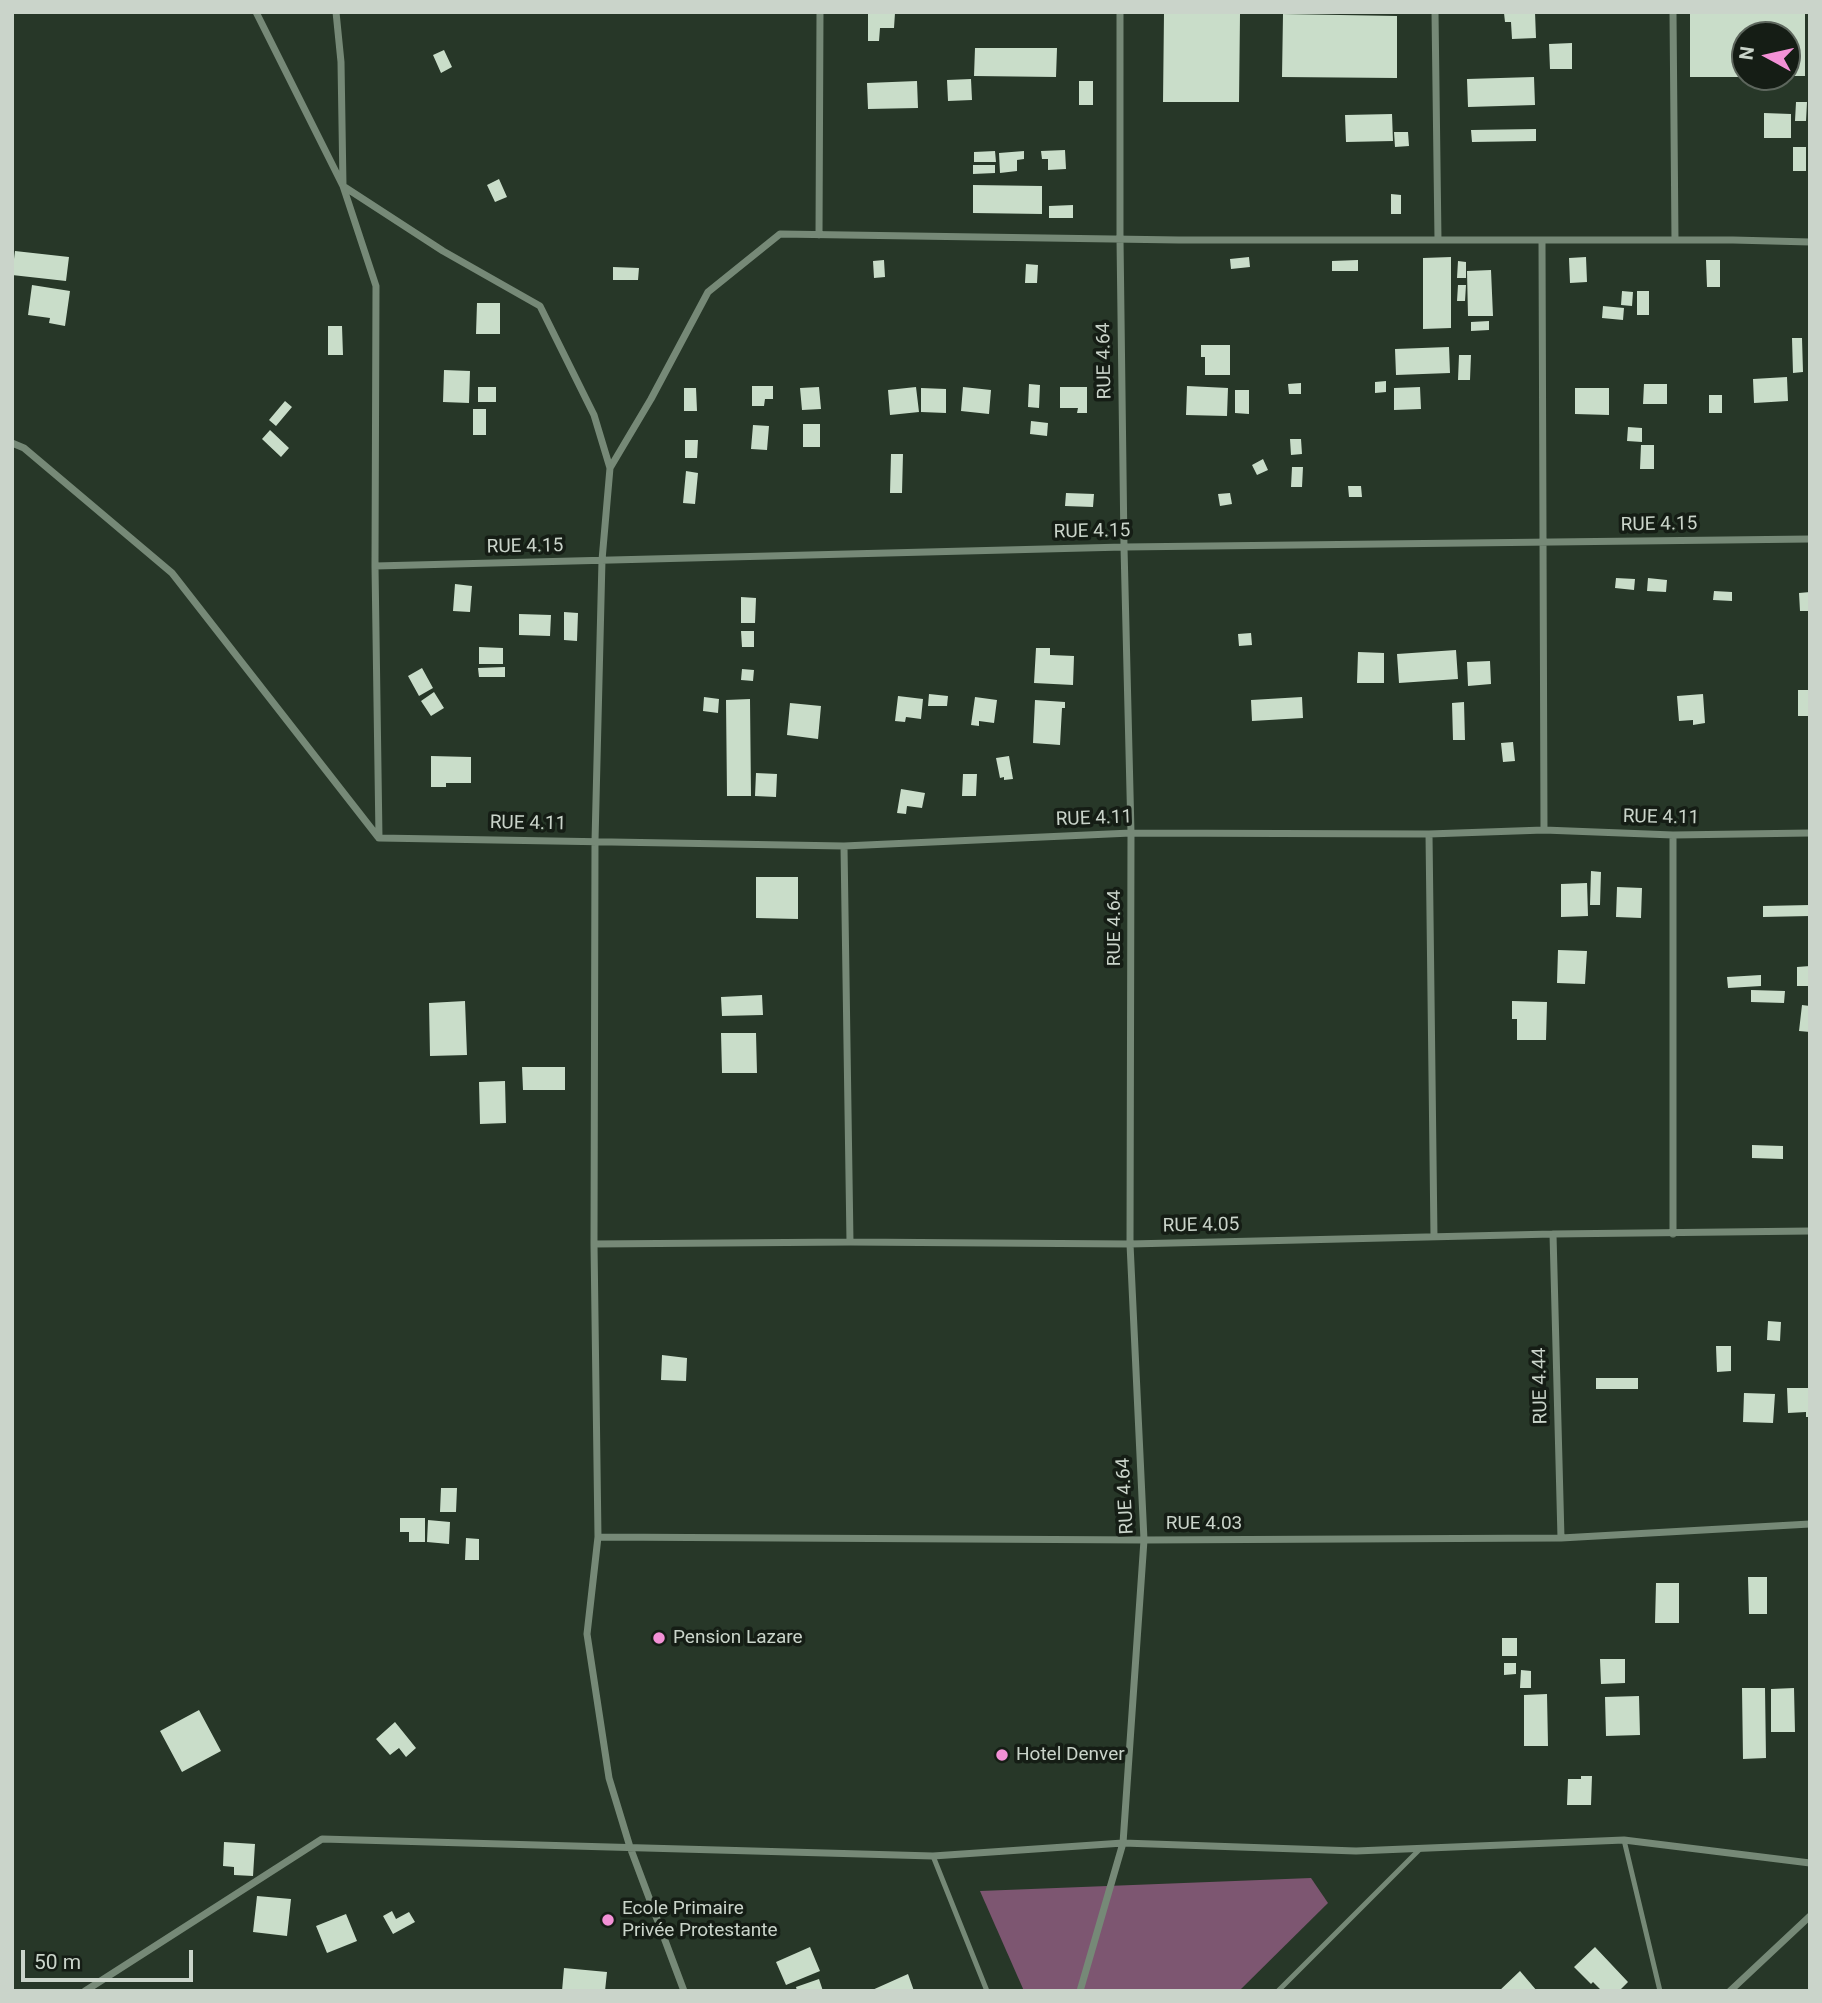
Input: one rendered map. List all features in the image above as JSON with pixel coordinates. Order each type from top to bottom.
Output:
[{"type":"street","points":[[256,12],[343,186],[376,286],[375,566],[379,838]]},
{"type":"street","points":[[336,12],[341,62],[343,186]]},
{"type":"street","points":[[819,235],[820,12]]},
{"type":"street","name":"RUE 4.64","points":[[1080,1991],[1123,1843],[1144,1540],[1130,1244],[1131,833],[1119,239],[1120,12]]},
{"type":"street","points":[[1435,12],[1438,240]]},
{"type":"street","points":[[1673,12],[1675,240]]},
{"type":"street","points":[[343,186],[443,251],[540,306],[594,415],[610,468],[602,561],[595,841],[594,1244],[598,1537],[587,1634],[608,1778],[630,1847],[684,1991]]},
{"type":"street","points":[[610,468],[651,399],[708,292],[780,234],[1119,239],[1810,242]]},
{"type":"street","points":[[1542,241],[1544,830]]},
{"type":"street","points":[[12,443],[24,448],[172,573],[379,838]]},
{"type":"street","name":"RUE 4.15","points":[[375,566],[1124,547],[1810,539]]},
{"type":"street","name":"RUE 4.11","points":[[379,838],[844,846],[1131,833],[1429,834],[1544,830],[1672,835],[1810,833]]},
{"type":"street","points":[[1429,834],[1434,1237]]},
{"type":"street","points":[[1672,835],[1673,1234]]},
{"type":"street","points":[[844,846],[850,1242]]},
{"type":"street","name":"RUE 4.05","points":[[594,1244],[1130,1244],[1810,1231]]},
{"type":"street","name":"RUE 4.44","points":[[1553,1234],[1561,1538]]},
{"type":"street","name":"RUE 4.03","points":[[598,1537],[1144,1540],[1561,1538],[1810,1524]]},
{"type":"street","points":[[85,1991],[321,1839],[933,1856],[1123,1843],[1356,1852],[1624,1840],[1810,1863]]},
{"type":"street","points":[[1730,1991],[1810,1916]]},
{"type":"lane","points":[[1624,1840],[1660,1991]]},
{"type":"lane","points":[[1278,1991],[1420,1849]]},
{"type":"lane","points":[[933,1856],[988,1991]]},
{"type":"shaded area","points":[[1311,1878],[1328,1903],[1239,1991],[1024,1991],[980,1891]]},
{"type":"building","points":[[1535,12],[1536,38],[1512,39],[1511,22],[1505,22],[1504,13]]},
{"type":"building","points":[[868,13],[895,13],[894,28],[880,28],[879,41],[868,41]]},
{"type":"building","points":[[1164,13],[1240,14],[1239,102],[1163,102]]},
{"type":"building","points":[[1805,13],[1805,76],[1801,76],[1801,21],[1731,21],[1731,77],[1690,77],[1690,14]]},
{"type":"building","points":[[1283,14],[1397,16],[1397,78],[1282,77]]},
{"type":"building","points":[[1572,43],[1572,69],[1550,69],[1549,44]]},
{"type":"building","points":[[975,48],[1057,48],[1056,77],[974,76]]},
{"type":"building","points":[[444,50],[452,67],[441,73],[433,55]]},
{"type":"building","points":[[1534,77],[1535,105],[1468,107],[1467,79]]},
{"type":"building","points":[[971,79],[972,100],[948,101],[947,80]]},
{"type":"building","points":[[917,81],[918,108],[868,109],[867,83]]},
{"type":"building","points":[[1079,81],[1093,81],[1093,105],[1079,105]]},
{"type":"building","points":[[1796,102],[1807,102],[1806,121],[1795,121]]},
{"type":"building","points":[[1764,113],[1791,114],[1791,138],[1764,138]]},
{"type":"building","points":[[1392,114],[1393,141],[1346,142],[1345,115]]},
{"type":"building","points":[[1536,129],[1536,141],[1472,142],[1471,130]]},
{"type":"building","points":[[1394,132],[1408,132],[1409,146],[1395,147]]},
{"type":"building","points":[[1793,147],[1806,147],[1806,171],[1793,171]]},
{"type":"building","points":[[1065,150],[1066,169],[1048,170],[1048,159],[1042,159],[1041,151]]},
{"type":"building","points":[[995,151],[996,162],[974,162],[974,152]]},
{"type":"building","points":[[1024,151],[1024,159],[1017,160],[1017,171],[1000,173],[999,153]]},
{"type":"building","points":[[973,165],[995,165],[995,173],[973,174]]},
{"type":"building","points":[[499,179],[507,197],[495,202],[487,185]]},
{"type":"building","points":[[973,185],[1042,186],[1042,214],[973,213]]},
{"type":"building","points":[[1391,194],[1401,195],[1401,214],[1391,214]]},
{"type":"building","points":[[1073,205],[1073,218],[1049,218],[1049,206]]},
{"type":"building","points":[[15,251],[69,257],[66,281],[12,275]]},
{"type":"building","points":[[1249,257],[1250,267],[1231,269],[1230,259]]},
{"type":"building","points":[[1451,257],[1451,328],[1423,329],[1423,258]]},
{"type":"building","points":[[1586,257],[1587,282],[1570,283],[1569,258]]},
{"type":"building","points":[[884,260],[885,277],[874,278],[873,261]]},
{"type":"building","points":[[1358,260],[1358,271],[1332,271],[1332,261]]},
{"type":"building","points":[[1706,260],[1720,260],[1720,287],[1707,287]]},
{"type":"building","points":[[1458,261],[1466,262],[1466,278],[1457,278]]},
{"type":"building","points":[[1026,264],[1038,265],[1037,283],[1025,283]]},
{"type":"building","points":[[613,267],[639,268],[638,280],[613,280]]},
{"type":"building","points":[[1491,270],[1493,316],[1468,316],[1467,271]]},
{"type":"building","points":[[32,285],[70,291],[65,326],[49,323],[50,318],[28,315]]},
{"type":"building","points":[[1458,285],[1466,285],[1465,301],[1457,301]]},
{"type":"building","points":[[1622,291],[1633,292],[1632,306],[1621,305]]},
{"type":"building","points":[[1637,291],[1649,291],[1649,315],[1637,315]]},
{"type":"building","points":[[477,303],[500,303],[500,334],[476,334]]},
{"type":"building","points":[[1603,306],[1624,308],[1623,320],[1602,318]]},
{"type":"building","points":[[1489,321],[1489,330],[1471,331],[1471,322]]},
{"type":"building","points":[[328,326],[342,326],[343,355],[328,355]]},
{"type":"building","points":[[1792,338],[1802,338],[1803,372],[1793,373]]},
{"type":"building","points":[[1201,345],[1230,345],[1230,375],[1205,375],[1205,357],[1201,357]]},
{"type":"building","points":[[1449,347],[1450,373],[1396,375],[1395,349]]},
{"type":"building","points":[[1459,355],[1471,355],[1470,380],[1458,380]]},
{"type":"building","points":[[444,370],[470,371],[469,403],[443,402]]},
{"type":"building","points":[[1787,377],[1788,401],[1754,403],[1753,379]]},
{"type":"building","points":[[1386,381],[1386,392],[1375,393],[1375,382]]},
{"type":"building","points":[[1301,383],[1301,394],[1289,394],[1288,384]]},
{"type":"building","points":[[1029,384],[1040,385],[1039,408],[1028,407]]},
{"type":"building","points":[[1644,384],[1667,384],[1667,404],[1643,404]]},
{"type":"building","points":[[752,386],[773,386],[773,399],[765,399],[764,406],[752,406]]},
{"type":"building","points":[[1187,386],[1228,388],[1227,416],[1186,415]]},
{"type":"building","points":[[478,387],[496,387],[496,402],[478,402]]},
{"type":"building","points":[[819,387],[821,409],[802,410],[800,388]]},
{"type":"building","points":[[916,387],[919,412],[890,415],[888,390]]},
{"type":"building","points":[[963,387],[991,390],[989,414],[961,411]]},
{"type":"building","points":[[1060,387],[1087,387],[1087,413],[1077,413],[1078,408],[1060,408]]},
{"type":"building","points":[[1420,387],[1421,409],[1394,410],[1394,388]]},
{"type":"building","points":[[684,388],[696,388],[697,411],[684,411]]},
{"type":"building","points":[[921,388],[946,389],[946,413],[921,412]]},
{"type":"building","points":[[1575,388],[1609,388],[1609,415],[1575,414]]},
{"type":"building","points":[[1235,390],[1249,390],[1249,414],[1235,413]]},
{"type":"building","points":[[1709,395],[1722,395],[1722,413],[1709,413]]},
{"type":"building","points":[[285,401],[292,407],[276,426],[269,420]]},
{"type":"building","points":[[473,409],[486,409],[486,435],[473,435]]},
{"type":"building","points":[[1031,421],[1048,423],[1047,436],[1030,434]]},
{"type":"building","points":[[803,424],[820,424],[820,447],[803,447]]},
{"type":"building","points":[[753,425],[769,426],[767,450],[751,449]]},
{"type":"building","points":[[1628,427],[1642,428],[1642,442],[1627,441]]},
{"type":"building","points":[[270,430],[289,448],[281,457],[262,439]]},
{"type":"building","points":[[1290,439],[1301,439],[1302,454],[1291,455]]},
{"type":"building","points":[[685,440],[698,440],[697,458],[685,458]]},
{"type":"building","points":[[1641,445],[1654,445],[1654,469],[1640,469]]},
{"type":"building","points":[[891,454],[903,454],[902,493],[890,493]]},
{"type":"building","points":[[1263,459],[1268,470],[1257,475],[1252,465]]},
{"type":"building","points":[[1292,467],[1303,467],[1302,487],[1291,487]]},
{"type":"building","points":[[686,471],[698,473],[695,504],[683,503]]},
{"type":"building","points":[[1348,486],[1361,486],[1362,497],[1349,497]]},
{"type":"building","points":[[1066,493],[1094,494],[1093,507],[1065,506]]},
{"type":"building","points":[[1230,493],[1232,504],[1220,506],[1218,494]]},
{"type":"building","points":[[1616,578],[1635,579],[1634,590],[1615,588]]},
{"type":"building","points":[[1648,578],[1667,580],[1666,592],[1647,591]]},
{"type":"building","points":[[455,584],[472,586],[470,612],[453,611]]},
{"type":"building","points":[[1714,591],[1732,592],[1732,601],[1713,600]]},
{"type":"building","points":[[1810,592],[1810,611],[1800,611],[1799,593]]},
{"type":"building","points":[[741,597],[756,598],[755,623],[741,623]]},
{"type":"building","points":[[564,612],[578,613],[577,641],[564,640]]},
{"type":"building","points":[[519,614],[551,615],[550,636],[519,635]]},
{"type":"building","points":[[741,631],[754,631],[754,647],[742,647]]},
{"type":"building","points":[[1251,633],[1252,645],[1239,646],[1238,634]]},
{"type":"building","points":[[479,647],[503,648],[503,664],[479,664]]},
{"type":"building","points":[[1036,648],[1050,648],[1050,655],[1074,656],[1073,685],[1034,683]]},
{"type":"building","points":[[1456,650],[1458,679],[1399,683],[1397,654]]},
{"type":"building","points":[[1358,652],[1384,653],[1384,683],[1357,683]]},
{"type":"building","points":[[1490,661],[1491,684],[1468,686],[1467,662]]},
{"type":"building","points":[[505,667],[505,677],[479,677],[478,668]]},
{"type":"building","points":[[422,668],[433,688],[419,696],[408,676]]},
{"type":"building","points":[[742,669],[754,670],[753,681],[741,680]]},
{"type":"building","points":[[1798,690],[1810,690],[1810,716],[1798,716]]},
{"type":"building","points":[[434,692],[444,708],[431,716],[421,701]]},
{"type":"building","points":[[929,694],[948,696],[947,706],[928,706]]},
{"type":"building","points":[[1703,694],[1705,723],[1693,725],[1693,720],[1679,721],[1677,696]]},
{"type":"building","points":[[898,696],[923,699],[921,719],[906,717],[905,722],[895,721]]},
{"type":"building","points":[[704,697],[719,699],[718,713],[703,711]]},
{"type":"building","points":[[975,697],[997,700],[994,723],[979,721],[979,726],[971,725]]},
{"type":"building","points":[[1302,697],[1303,718],[1252,721],[1251,700]]},
{"type":"building","points":[[750,699],[751,796],[727,796],[726,700]]},
{"type":"building","points":[[1035,700],[1065,702],[1065,708],[1062,708],[1060,745],[1033,743]]},
{"type":"building","points":[[1464,702],[1465,740],[1453,740],[1452,703]]},
{"type":"building","points":[[790,703],[821,706],[818,739],[787,735]]},
{"type":"building","points":[[1513,742],[1515,761],[1503,762],[1501,743]]},
{"type":"building","points":[[431,756],[471,757],[471,783],[446,783],[446,787],[431,787]]},
{"type":"building","points":[[1009,756],[1013,779],[1004,780],[1004,777],[1000,778],[996,758]]},
{"type":"building","points":[[756,773],[777,774],[776,797],[755,796]]},
{"type":"building","points":[[963,774],[977,774],[976,796],[962,796]]},
{"type":"building","points":[[901,789],[925,793],[922,808],[907,806],[906,814],[897,813]]},
{"type":"building","points":[[1591,871],[1601,872],[1600,905],[1590,905]]},
{"type":"building","points":[[756,877],[798,877],[798,919],[756,918]]},
{"type":"building","points":[[1587,883],[1588,916],[1561,917],[1561,884]]},
{"type":"building","points":[[1617,887],[1642,888],[1641,918],[1616,917]]},
{"type":"building","points":[[1810,905],[1810,916],[1763,917],[1763,906]]},
{"type":"building","points":[[1558,950],[1587,951],[1585,984],[1557,983]]},
{"type":"building","points":[[1810,966],[1810,986],[1797,986],[1797,967]]},
{"type":"building","points":[[1761,975],[1761,986],[1728,988],[1727,977]]},
{"type":"building","points":[[1751,990],[1785,991],[1784,1003],[1751,1002]]},
{"type":"building","points":[[762,995],[763,1015],[722,1016],[721,997]]},
{"type":"building","points":[[465,1001],[467,1055],[430,1056],[429,1003]]},
{"type":"building","points":[[1512,1001],[1547,1002],[1546,1040],[1517,1040],[1517,1019],[1512,1019]]},
{"type":"building","points":[[1802,1005],[1810,1006],[1810,1032],[1799,1031]]},
{"type":"building","points":[[721,1033],[756,1033],[757,1073],[722,1073]]},
{"type":"building","points":[[522,1067],[565,1067],[565,1090],[523,1090]]},
{"type":"building","points":[[505,1081],[506,1123],[480,1124],[479,1082]]},
{"type":"building","points":[[1752,1145],[1783,1146],[1783,1159],[1752,1158]]},
{"type":"building","points":[[1768,1321],[1781,1322],[1780,1341],[1767,1340]]},
{"type":"building","points":[[1716,1346],[1731,1346],[1731,1371],[1717,1372]]},
{"type":"building","points":[[662,1355],[687,1358],[686,1381],[661,1380]]},
{"type":"building","points":[[1596,1378],[1638,1378],[1638,1389],[1596,1389]]},
{"type":"building","points":[[1787,1388],[1810,1388],[1810,1417],[1806,1417],[1806,1412],[1788,1413]]},
{"type":"building","points":[[1744,1393],[1775,1394],[1773,1423],[1743,1422]]},
{"type":"building","points":[[441,1488],[457,1488],[456,1512],[440,1512]]},
{"type":"building","points":[[400,1518],[425,1518],[425,1542],[409,1542],[409,1532],[400,1532]]},
{"type":"building","points":[[428,1520],[450,1522],[449,1544],[427,1542]]},
{"type":"building","points":[[466,1538],[479,1539],[479,1560],[465,1560]]},
{"type":"building","points":[[1748,1577],[1767,1577],[1767,1614],[1749,1614]]},
{"type":"building","points":[[1656,1583],[1679,1583],[1679,1623],[1655,1623]]},
{"type":"building","points":[[1502,1638],[1517,1638],[1517,1656],[1502,1656]]},
{"type":"building","points":[[1600,1659],[1625,1659],[1625,1683],[1601,1684]]},
{"type":"building","points":[[1504,1663],[1516,1663],[1516,1674],[1504,1675]]},
{"type":"building","points":[[1521,1670],[1531,1671],[1531,1688],[1520,1688]]},
{"type":"building","points":[[1742,1688],[1765,1688],[1766,1758],[1743,1759]]},
{"type":"building","points":[[1794,1688],[1795,1732],[1771,1732],[1771,1689]]},
{"type":"building","points":[[1547,1694],[1548,1746],[1524,1746],[1524,1695]]},
{"type":"building","points":[[1639,1696],[1640,1735],[1606,1736],[1605,1697]]},
{"type":"building","points":[[199,1710],[221,1751],[182,1772],[160,1731]]},
{"type":"building","points":[[395,1722],[416,1748],[406,1757],[399,1748],[390,1755],[376,1739]]},
{"type":"building","points":[[1581,1776],[1592,1776],[1591,1805],[1567,1805],[1568,1779],[1581,1779]]},
{"type":"building","points":[[224,1842],[255,1844],[253,1876],[234,1875],[234,1867],[223,1866]]},
{"type":"building","points":[[257,1896],[291,1899],[287,1936],[253,1932]]},
{"type":"building","points":[[392,1911],[396,1919],[409,1912],[415,1922],[393,1934],[383,1916]]},
{"type":"building","points":[[346,1914],[357,1941],[327,1953],[316,1926]]},
{"type":"building","points":[[810,1947],[820,1971],[786,1985],[776,1962]]},
{"type":"building","points":[[1595,1947],[1628,1982],[1619,1991],[1602,1991],[1574,1967]]},
{"type":"building","points":[[564,1968],[607,1972],[605,1991],[562,1991]]},
{"type":"building","points":[[1520,1971],[1537,1991],[1499,1991]]},
{"type":"building","points":[[908,1974],[914,1991],[870,1991]]},
{"type":"building","points":[[819,1979],[823,1991],[797,1991],[796,1987]]},
{"type":"place","name":"Pension Lazare","points":[[659,1638]]},
{"type":"place","name":"Hotel Denver","points":[[1002,1755]]},
{"type":"place","name":"Ecole Primaire Privée Protestante","points":[[608,1920]]}]
